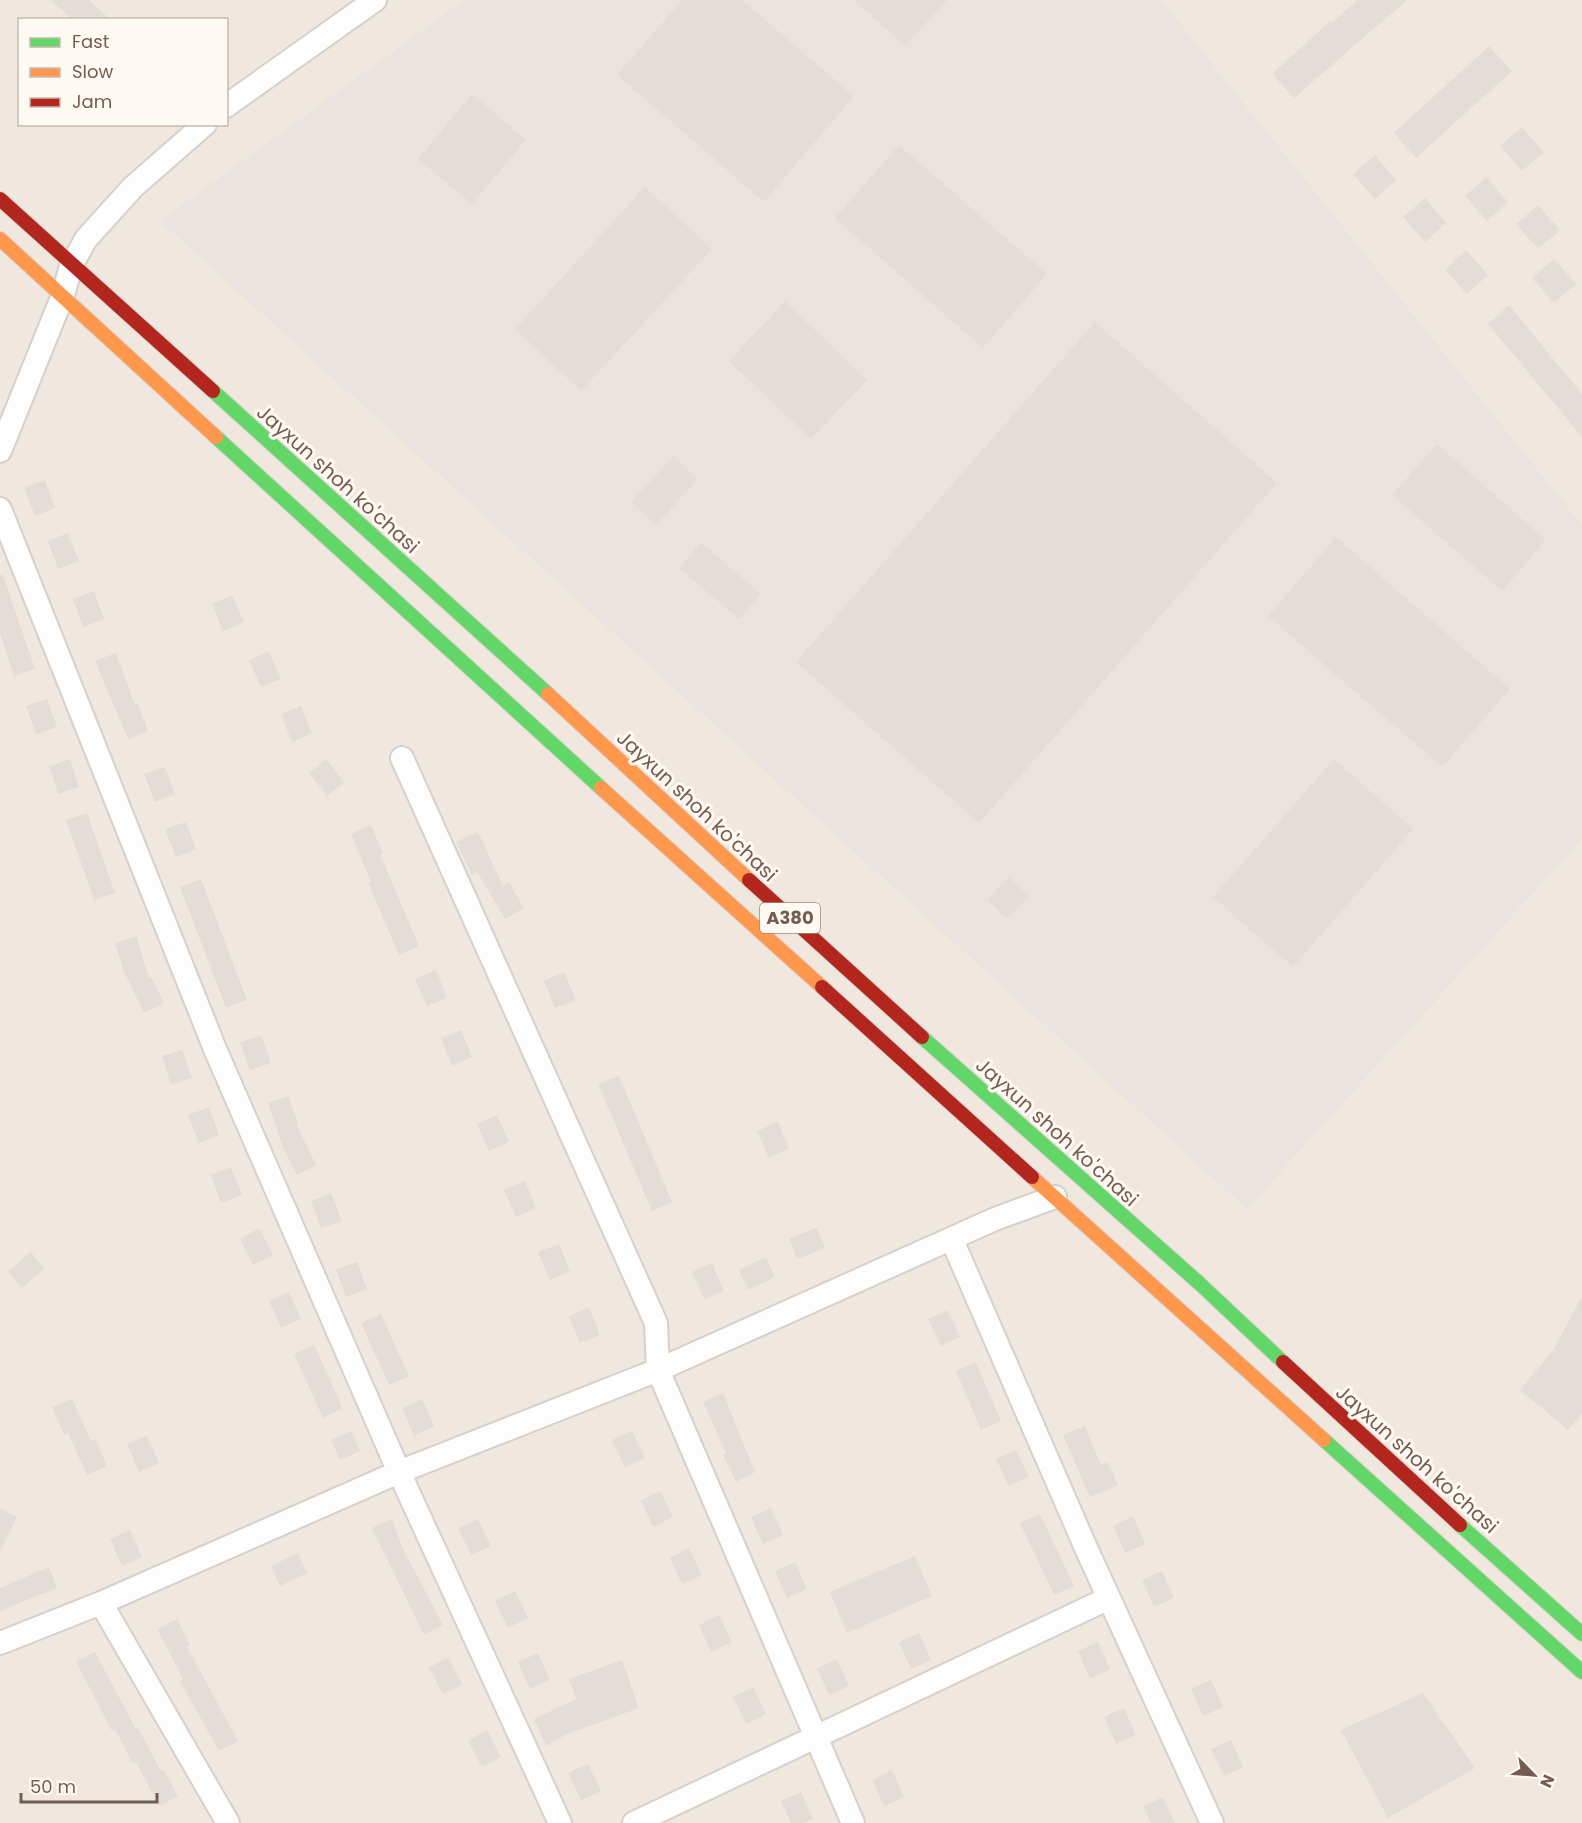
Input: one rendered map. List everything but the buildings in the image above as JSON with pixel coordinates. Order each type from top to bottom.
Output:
[{"type":"highway","name":"Jayxun shoh ko'chasi","points":[[0,200],[495,646],[746,879],[1205,1289],[1360,1435],[1582,1634]]},
{"type":"highway","name":"A380","points":[[0,239],[566,756],[1582,1672]]},
{"type":"street","points":[[228,105],[375,0]]},
{"type":"street","points":[[0,451],[63,295],[71,266],[86,239],[133,187],[203,126]]},
{"type":"street","points":[[0,509],[215,1049],[399,1472],[560,1823]]},
{"type":"street","points":[[402,758],[656,1323],[658,1370],[814,1736],[854,1823]]},
{"type":"street","points":[[0,1643],[101,1603],[399,1472],[658,1370],[995,1219],[1055,1197]]},
{"type":"street","points":[[952,1240],[1109,1598],[1212,1823]]},
{"type":"street","points":[[634,1823],[1109,1598]]},
{"type":"street","points":[[101,1603],[228,1823]]},
{"type":"shaded area","points":[[0,0],[1582,0],[1582,1823],[0,1823]]},
{"type":"shaded area","points":[[464,0],[1161,0],[1582,525],[1582,839],[1247,1209],[160,221]]},
{"type":"traffic: fast","points":[[213,391],[548,694]]},
{"type":"traffic: fast","points":[[216,437],[601,788]]},
{"type":"traffic: fast","points":[[922,1037],[1199,1283],[1283,1362]]},
{"type":"traffic: fast","points":[[1324,1440],[1582,1672]]},
{"type":"traffic: fast","points":[[1460,1525],[1582,1634]]},
{"type":"traffic: slow","points":[[0,239],[216,437]]},
{"type":"traffic: slow","points":[[548,694],[749,880]]},
{"type":"traffic: slow","points":[[601,788],[822,987]]},
{"type":"traffic: slow","points":[[1032,1177],[1324,1440]]},
{"type":"traffic: jam","points":[[0,199],[213,391]]},
{"type":"traffic: jam","points":[[749,880],[922,1037]]},
{"type":"traffic: jam","points":[[822,987],[1032,1177]]},
{"type":"traffic: jam","points":[[1283,1362],[1460,1525]]}]
